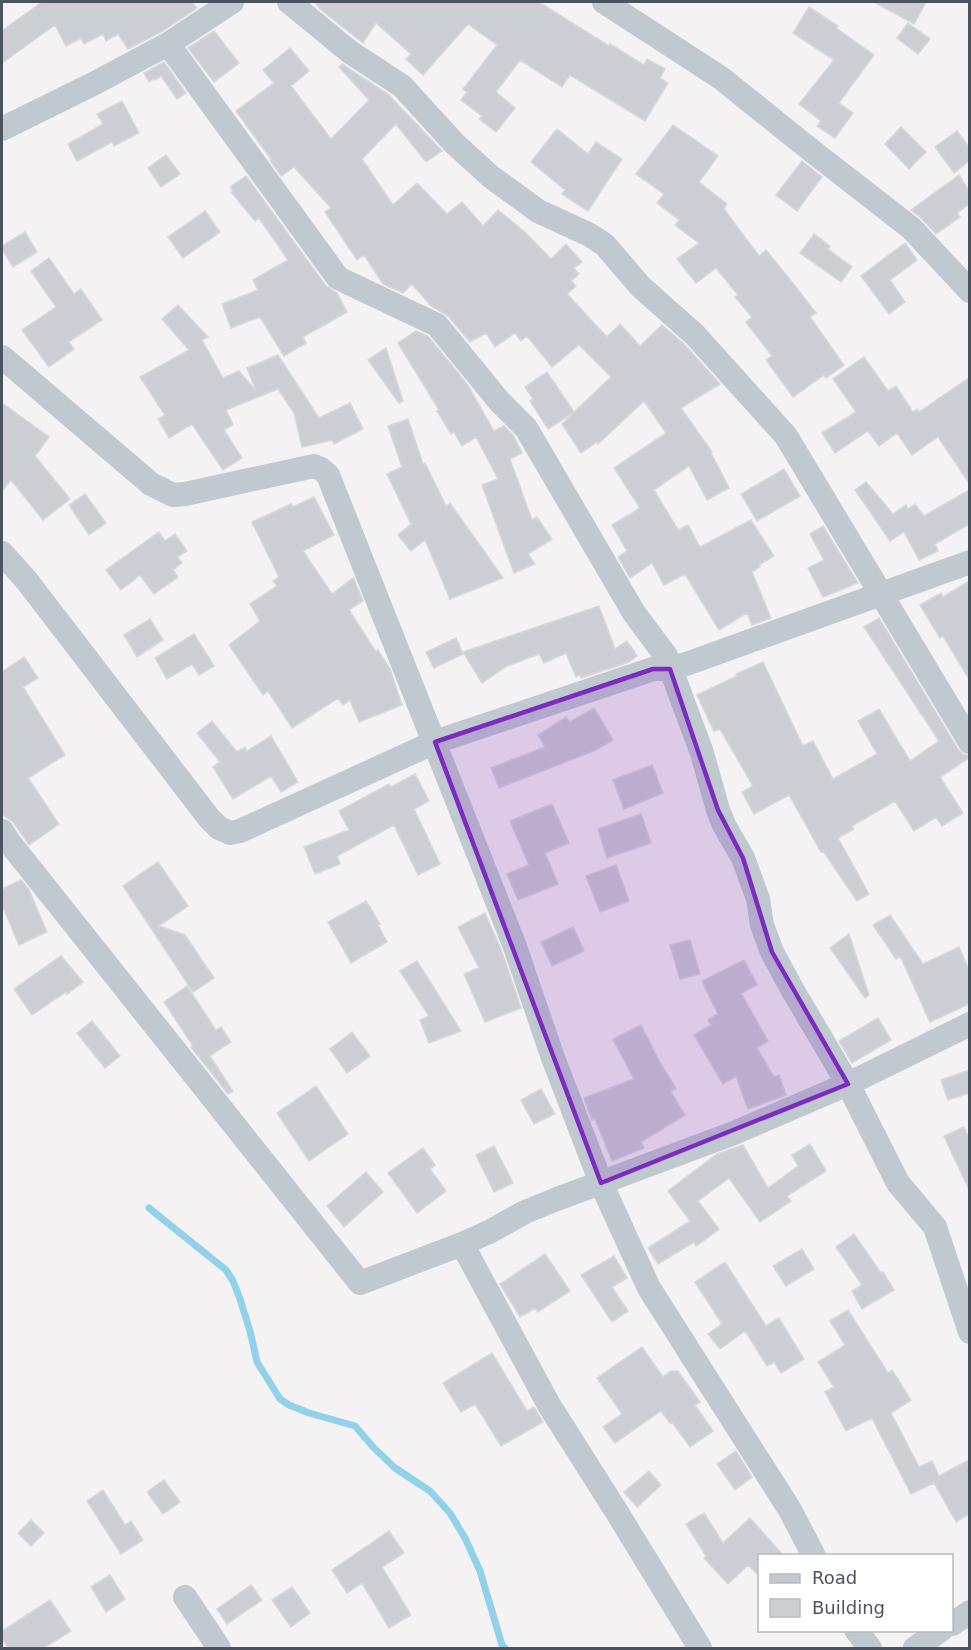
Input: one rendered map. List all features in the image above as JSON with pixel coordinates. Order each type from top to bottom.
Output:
[{"type":"street","points":[[2,129],[168,44],[232,2]]},
{"type":"street","points":[[289,2],[350,52],[402,86],[454,143],[490,176],[538,210],[590,234],[605,245],[639,286],[695,335],[786,436],[969,742]]},
{"type":"street","points":[[604,2],[721,78],[911,228],[969,291]]},
{"type":"street","points":[[168,44],[338,278],[437,325],[499,400],[526,428],[634,613],[666,656],[702,753],[718,810],[751,878],[758,899],[762,924],[772,952],[848,1084],[898,1183],[935,1227],[969,1332]]},
{"type":"street","points":[[2,357],[151,484],[173,495],[314,466],[328,475],[514,944],[552,1055],[601,1182],[649,1288],[790,1510],[813,1554]]},
{"type":"street","points":[[2,553],[27,581],[209,818],[219,828],[230,833],[240,831],[435,742],[653,669],[670,669],[689,663],[969,562]]},
{"type":"street","points":[[2,831],[360,1282],[462,1244],[557,1198],[734,1133],[848,1084],[969,1024]]},
{"type":"street","points":[[462,1244],[549,1405],[700,1648]]},
{"type":"street","points":[[185,1597],[219,1648]]},
{"type":"street","points":[[953,1623],[969,1612]]},
{"type":"street","points":[[858,1632],[870,1648]]},
{"type":"street","points":[[915,1648],[938,1632]]},
{"type":"highlighted area","points":[[653,669],[670,669],[718,810],[743,858],[772,952],[848,1084],[601,1183],[435,742]]},
{"type":"building","points":[[42,2],[192,2],[197,8],[161,32],[128,49],[118,34],[106,41],[103,34],[84,44],[81,38],[66,46],[55,25],[2,63],[2,31]]},
{"type":"building","points":[[315,2],[539,2],[644,65],[647,59],[665,69],[660,78],[668,83],[645,121],[570,75],[562,87],[520,60],[496,92],[515,108],[496,132],[479,119],[482,116],[461,100],[467,92],[463,89],[497,45],[468,24],[423,75],[406,59],[411,54],[376,23],[363,43],[320,9]]},
{"type":"building","points":[[874,2],[926,2],[914,24]]},
{"type":"building","points":[[809,7],[838,26],[836,28],[874,55],[839,103],[853,113],[835,138],[817,126],[821,121],[799,104],[834,60],[793,33]]},
{"type":"building","points":[[908,23],[930,39],[918,54],[897,38]]},
{"type":"building","points":[[214,31],[239,63],[214,82],[188,48]]},
{"type":"building","points":[[290,48],[309,71],[291,86],[331,139],[369,100],[339,67],[342,64],[388,94],[442,151],[426,162],[396,124],[362,159],[393,205],[417,183],[447,214],[462,202],[483,226],[498,210],[526,233],[551,259],[566,244],[582,262],[574,268],[579,274],[571,281],[576,286],[567,294],[607,337],[620,324],[640,346],[662,325],[685,345],[720,384],[681,408],[712,452],[729,488],[707,500],[689,466],[654,490],[678,530],[688,525],[700,547],[751,520],[774,556],[752,572],[771,618],[752,625],[747,613],[719,630],[685,574],[664,585],[652,563],[630,578],[618,557],[627,551],[612,525],[640,508],[614,468],[666,433],[644,401],[598,444],[597,442],[581,453],[562,424],[573,413],[548,429],[530,401],[533,399],[525,387],[547,372],[574,412],[611,377],[579,345],[552,367],[527,336],[521,341],[515,333],[495,347],[486,333],[470,342],[448,316],[431,306],[412,284],[403,293],[383,284],[364,255],[357,260],[325,212],[331,208],[294,167],[281,176],[236,111],[274,83],[263,70]]},
{"type":"building","points":[[164,62],[186,93],[177,99],[161,76],[149,82],[144,73]]},
{"type":"building","points":[[122,101],[139,133],[114,146],[112,142],[77,161],[68,144],[103,124],[97,114]]},
{"type":"building","points":[[673,125],[718,156],[699,182],[727,204],[724,209],[759,256],[766,250],[792,282],[816,313],[810,317],[844,365],[826,378],[824,375],[793,397],[766,360],[772,356],[746,322],[752,317],[735,297],[738,295],[716,268],[696,283],[677,259],[699,243],[675,225],[679,220],[657,203],[664,194],[636,174]]},
{"type":"building","points":[[901,127],[926,152],[909,169],[885,144]]},
{"type":"building","points":[[557,129],[588,154],[596,142],[622,159],[588,211],[562,194],[565,190],[531,162]]},
{"type":"building","points":[[957,131],[969,147],[969,161],[954,173],[935,147]]},
{"type":"building","points":[[166,155],[180,174],[161,187],[148,168]]},
{"type":"building","points":[[802,161],[822,177],[797,211],[776,195]]},
{"type":"building","points":[[959,175],[969,191],[969,204],[957,213],[960,217],[936,234],[911,210]]},
{"type":"building","points":[[246,176],[326,286],[337,293],[347,312],[303,337],[306,343],[284,356],[260,317],[231,328],[222,304],[258,290],[253,280],[288,260],[259,218],[255,221],[231,192],[233,191],[230,187]]},
{"type":"building","points":[[205,211],[220,232],[183,258],[168,237]]},
{"type":"building","points":[[25,232],[37,252],[13,267],[2,246]]},
{"type":"building","points":[[814,234],[830,246],[828,249],[852,267],[841,282],[800,253]]},
{"type":"building","points":[[905,243],[917,260],[890,280],[905,302],[889,314],[861,276]]},
{"type":"building","points":[[49,258],[74,294],[81,289],[102,320],[69,342],[74,349],[49,367],[22,330],[56,307],[31,271]]},
{"type":"building","points":[[178,305],[208,337],[202,340],[223,378],[239,371],[256,391],[247,368],[278,355],[319,418],[350,403],[363,429],[334,444],[332,440],[302,447],[294,413],[278,389],[226,410],[233,425],[224,430],[242,458],[223,470],[192,424],[169,438],[158,419],[165,415],[140,377],[189,350],[162,319]]},
{"type":"building","points":[[416,331],[428,336],[467,384],[494,431],[504,426],[513,435],[522,453],[510,459],[532,520],[537,517],[552,539],[528,554],[535,564],[514,573],[482,485],[498,479],[476,437],[462,446],[454,432],[451,434],[398,343]]},
{"type":"building","points":[[386,348],[403,401],[399,403],[368,360]]},
{"type":"building","points":[[864,357],[888,391],[896,386],[913,412],[917,409],[919,412],[969,378],[969,483],[938,437],[912,455],[897,433],[879,446],[868,431],[835,453],[822,433],[856,412],[833,379]]},
{"type":"building","points":[[2,403],[49,437],[35,456],[70,499],[43,520],[11,480],[2,491]]},
{"type":"building","points":[[408,419],[423,464],[425,463],[446,506],[450,503],[503,578],[450,599],[425,540],[411,551],[398,535],[411,524],[387,474],[402,467],[388,426]]},
{"type":"building","points":[[784,469],[800,496],[757,521],[741,494]]},
{"type":"building","points":[[866,482],[893,514],[906,505],[908,509],[915,504],[924,516],[969,490],[969,524],[935,544],[938,551],[919,560],[904,532],[890,541],[855,490]]},
{"type":"building","points":[[85,494],[106,523],[89,535],[69,505]]},
{"type":"building","points":[[314,497],[334,535],[303,551],[332,594],[354,579],[363,601],[349,610],[390,669],[402,705],[359,722],[350,700],[343,705],[338,698],[292,728],[268,691],[263,695],[229,645],[260,621],[250,604],[277,586],[273,581],[279,577],[252,522],[291,504],[293,507]]},
{"type":"building","points":[[823,526],[858,583],[823,597],[808,568],[824,560],[810,534]]},
{"type":"building","points":[[159,532],[165,541],[175,534],[187,551],[177,557],[182,563],[173,570],[178,577],[154,594],[140,575],[121,590],[106,570]]},
{"type":"building","points":[[969,581],[969,679],[943,636],[940,638],[920,605],[941,593],[943,597]]},
{"type":"building","points":[[599,606],[615,649],[627,641],[637,656],[629,662],[581,678],[580,675],[576,677],[566,653],[544,663],[539,654],[507,666],[482,683],[463,652]]},
{"type":"building","points":[[879,618],[958,749],[969,758],[940,777],[963,813],[942,826],[936,817],[914,831],[895,801],[852,826],[854,829],[838,838],[869,894],[857,901],[823,851],[821,852],[789,795],[754,814],[742,792],[753,786],[720,729],[714,731],[697,695],[763,662],[803,746],[813,741],[833,779],[877,754],[858,721],[879,709],[910,761],[939,741],[864,627]]},
{"type":"building","points":[[150,619],[163,640],[137,657],[124,635]]},
{"type":"building","points":[[194,634],[214,666],[199,675],[192,664],[167,679],[155,658]]},
{"type":"building","points":[[456,638],[463,654],[434,668],[426,652]]},
{"type":"building","points":[[24,657],[38,678],[23,687],[65,755],[28,778],[59,824],[29,845],[14,823],[2,814],[2,672]]},
{"type":"building","points":[[594,708],[613,740],[596,750],[499,788],[491,768],[545,747],[538,735],[566,717],[570,722]]},
{"type":"building","points":[[212,721],[237,752],[245,747],[247,751],[271,736],[298,782],[281,792],[271,776],[233,799],[213,767],[220,762],[197,733]]},
{"type":"building","points":[[652,765],[663,793],[624,809],[613,780]]},
{"type":"building","points":[[415,774],[429,801],[414,809],[440,864],[418,875],[394,825],[337,856],[340,864],[315,874],[304,847],[349,830],[339,811],[389,784],[391,787]]},
{"type":"building","points":[[552,804],[569,843],[545,853],[558,884],[518,900],[507,874],[529,865],[510,821]]},
{"type":"building","points":[[641,814],[651,843],[607,858],[598,829]]},
{"type":"building","points":[[158,862],[188,906],[159,926],[185,935],[214,978],[193,992],[123,886]]},
{"type":"building","points":[[616,865],[629,901],[600,912],[586,876]]},
{"type":"building","points":[[21,880],[28,888],[47,932],[19,945],[2,905],[2,889]]},
{"type":"building","points":[[366,901],[380,924],[378,925],[387,942],[351,963],[328,922]]},
{"type":"building","points":[[485,913],[501,949],[521,1008],[485,1022],[464,974],[479,968],[458,927]]},
{"type":"building","points":[[890,915],[923,964],[959,947],[969,970],[969,1004],[930,1022],[900,956],[896,959],[873,925]]},
{"type":"building","points":[[573,927],[584,951],[552,966],[541,942]]},
{"type":"building","points":[[849,934],[869,995],[865,998],[830,948]]},
{"type":"building","points":[[690,940],[700,974],[680,979],[670,945]]},
{"type":"building","points":[[61,956],[83,982],[32,1015],[14,989]]},
{"type":"building","points":[[744,960],[757,985],[741,993],[768,1041],[757,1048],[774,1077],[779,1075],[786,1095],[748,1109],[736,1076],[723,1084],[694,1035],[711,1025],[708,1020],[718,1014],[702,981]]},
{"type":"building","points":[[417,961],[461,1031],[429,1043],[420,1020],[429,1016],[400,971]]},
{"type":"building","points":[[187,986],[216,1030],[221,1027],[231,1042],[210,1056],[233,1091],[228,1094],[191,1047],[193,1046],[164,1002]]},
{"type":"building","points":[[878,1018],[891,1040],[852,1063],[839,1041]]},
{"type":"building","points":[[92,1021],[120,1056],[105,1068],[77,1033]]},
{"type":"building","points":[[641,1025],[676,1088],[671,1092],[685,1115],[641,1142],[644,1148],[612,1161],[584,1098],[634,1079],[613,1039]]},
{"type":"building","points":[[352,1032],[370,1056],[347,1073],[330,1049]]},
{"type":"building","points":[[969,1070],[969,1093],[948,1100],[941,1080]]},
{"type":"building","points":[[316,1086],[348,1134],[309,1161],[277,1113]]},
{"type":"building","points":[[541,1089],[555,1114],[534,1124],[521,1100]]},
{"type":"building","points":[[964,1127],[969,1139],[969,1190],[944,1136]]},
{"type":"building","points":[[810,1144],[826,1171],[787,1196],[791,1201],[760,1222],[729,1178],[698,1201],[719,1229],[696,1246],[694,1242],[658,1264],[648,1248],[690,1221],[668,1191],[717,1154],[743,1145],[768,1188],[798,1166],[792,1155]]},
{"type":"building","points":[[494,1146],[513,1183],[494,1192],[476,1155]]},
{"type":"building","points":[[423,1148],[435,1165],[430,1169],[446,1191],[417,1213],[388,1173]]},
{"type":"building","points":[[366,1172],[383,1192],[344,1227],[327,1206]]},
{"type":"building","points":[[854,1234],[894,1290],[862,1309],[852,1291],[862,1285],[836,1247]]},
{"type":"building","points":[[802,1249],[814,1269],[786,1286],[773,1266]]},
{"type":"building","points":[[545,1254],[570,1291],[538,1312],[535,1308],[520,1317],[500,1284]]},
{"type":"building","points":[[614,1256],[627,1278],[612,1287],[628,1311],[612,1322],[581,1275]]},
{"type":"building","points":[[725,1262],[766,1326],[779,1318],[804,1359],[781,1373],[774,1362],[767,1366],[745,1331],[720,1349],[708,1334],[722,1324],[695,1282]]},
{"type":"building","points":[[848,1310],[888,1373],[892,1370],[911,1400],[891,1413],[919,1467],[932,1461],[939,1476],[969,1460],[969,1514],[956,1522],[934,1483],[911,1494],[872,1418],[846,1431],[825,1392],[834,1387],[818,1362],[845,1345],[830,1321]]},
{"type":"building","points":[[642,1347],[663,1377],[671,1371],[678,1371],[700,1402],[695,1405],[713,1431],[690,1447],[661,1411],[615,1443],[603,1427],[622,1414],[597,1378]]},
{"type":"building","points":[[492,1353],[527,1411],[534,1407],[543,1422],[501,1446],[475,1404],[461,1412],[443,1383]]},
{"type":"building","points":[[736,1451],[752,1477],[735,1490],[717,1464]]},
{"type":"building","points":[[649,1471],[661,1485],[637,1507],[624,1492]]},
{"type":"building","points":[[164,1480],[180,1502],[163,1514],[147,1492]]},
{"type":"building","points":[[103,1490],[125,1525],[131,1521],[143,1540],[121,1554],[87,1501]]},
{"type":"building","points":[[704,1513],[723,1543],[750,1518],[782,1554],[758,1554],[758,1575],[748,1565],[728,1584],[704,1558],[706,1556],[686,1524]]},
{"type":"building","points":[[31,1520],[44,1533],[31,1546],[18,1533]]},
{"type":"building","points":[[389,1531],[404,1553],[382,1567],[411,1615],[389,1628],[362,1583],[347,1593],[332,1570]]},
{"type":"building","points":[[110,1575],[125,1599],[106,1612],[91,1587]]},
{"type":"building","points":[[251,1585],[262,1600],[227,1624],[217,1609]]},
{"type":"building","points":[[292,1587],[310,1613],[291,1627],[272,1600]]},
{"type":"building","points":[[50,1600],[71,1631],[44,1648],[8,1648],[2,1638],[2,1631]]},
{"type":"waterway","points":[[149,1208],[226,1270],[240,1299],[257,1362],[280,1399],[309,1413],[355,1426],[395,1468],[430,1491],[450,1513],[465,1538],[480,1571],[502,1645],[505,1648]]}]
